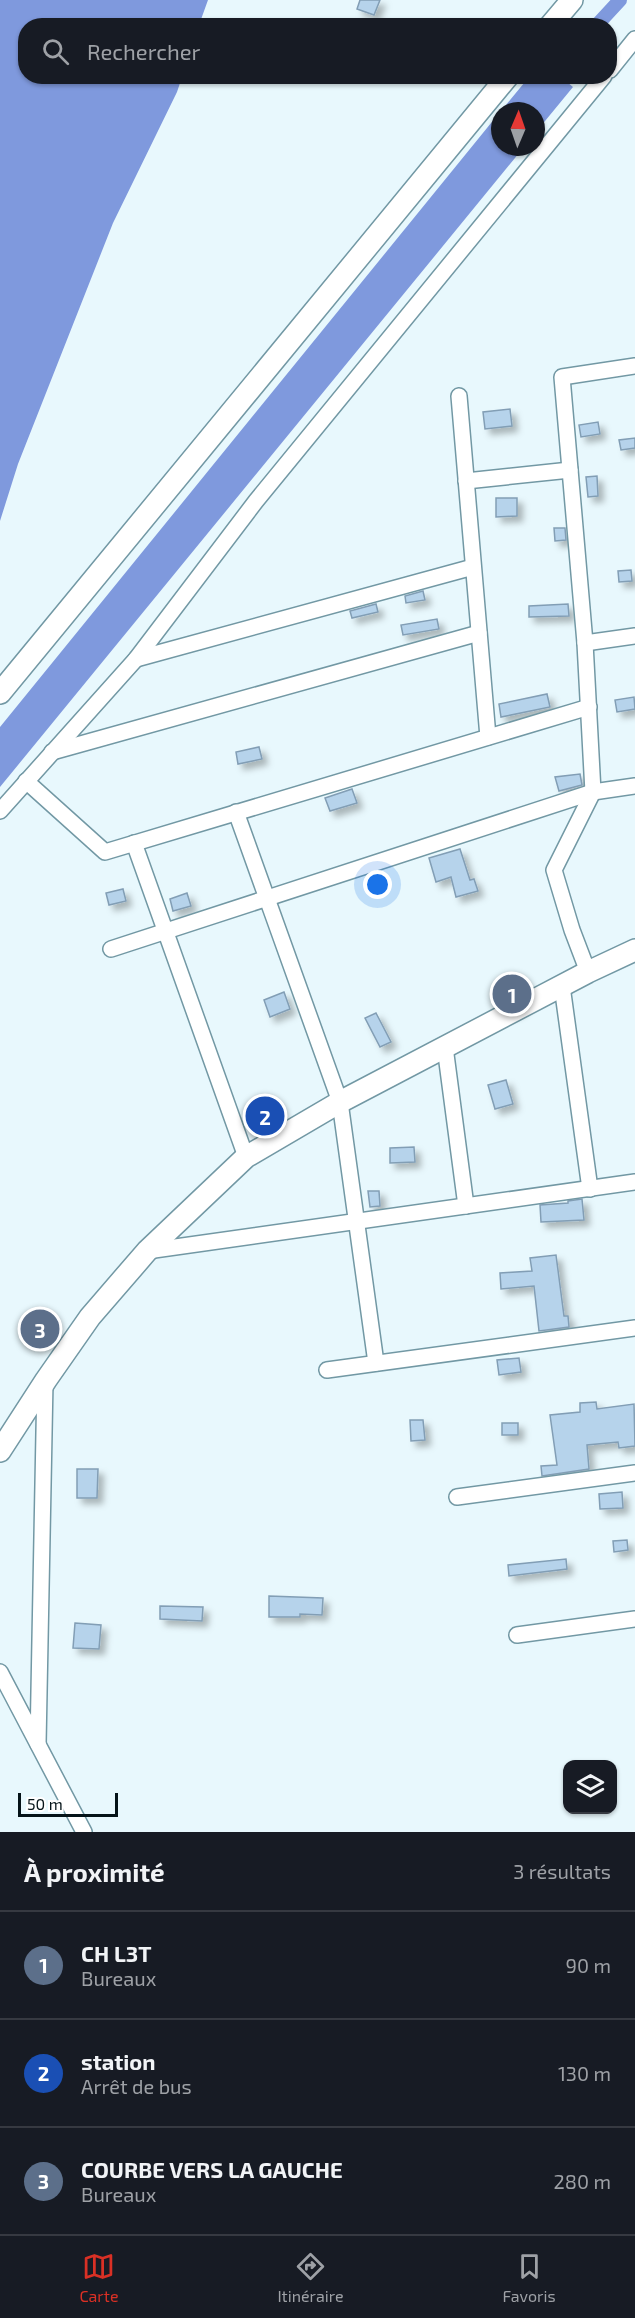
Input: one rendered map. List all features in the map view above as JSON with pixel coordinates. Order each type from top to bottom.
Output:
[{"type":"main road","points":[[557,18],[572,0]]},
{"type":"main road","points":[[0,693],[501,84]]},
{"type":"main road","points":[[0,1451],[45,1380],[90,1317],[147,1251],[246,1158],[340,1102],[588,972],[635,950]]},
{"type":"street","points":[[617,60],[635,39]]},
{"type":"street","points":[[0,811],[136,659],[256,501],[597,84]]},
{"type":"street","points":[[588,972],[572,930],[554,870],[593,792],[585,643],[562,377],[635,366]]},
{"type":"street","points":[[459,396],[488,737]]},
{"type":"street","points":[[466,481],[570,470]]},
{"type":"street","points":[[136,659],[473,567]]},
{"type":"street","points":[[52,752],[479,633]]},
{"type":"street","points":[[585,643],[635,636]]},
{"type":"street","points":[[26,781],[105,852],[588,707]]},
{"type":"street","points":[[111,949],[593,792],[635,786]]},
{"type":"street","points":[[236,812],[340,1102],[376,1363]]},
{"type":"street","points":[[134,843],[246,1158]]},
{"type":"street","points":[[562,986],[590,1188]]},
{"type":"street","points":[[445,1047],[466,1206]]},
{"type":"street","points":[[147,1251],[635,1182]]},
{"type":"street","points":[[327,1370],[635,1328]]},
{"type":"street","points":[[38,1744],[45,1380]]},
{"type":"street","points":[[457,1497],[635,1473]]},
{"type":"street","points":[[517,1635],[635,1619]]},
{"type":"street","points":[[0,1672],[84,1832]]},
{"type":"water","points":[[0,0],[208,0],[202,18],[18,18],[18,84],[180,84],[113,223],[18,464],[0,521]]},
{"type":"water","points":[[523,84],[569,84],[573,87],[545,121],[545,102],[508,102]]},
{"type":"water","points":[[491,123],[491,156],[517,156],[0,787],[0,727]]},
{"type":"building","points":[[360,0],[380,0],[374,15],[357,9]]},
{"type":"building","points":[[510,409],[512,426],[485,429],[483,412]]},
{"type":"building","points":[[598,422],[600,434],[581,437],[579,425]]},
{"type":"building","points":[[635,438],[635,448],[621,450],[619,440]]},
{"type":"building","points":[[597,476],[598,496],[588,497],[586,477]]},
{"type":"building","points":[[496,498],[517,498],[517,516],[496,517]]},
{"type":"building","points":[[554,528],[565,528],[566,540],[555,541]]},
{"type":"building","points":[[631,570],[632,581],[619,582],[618,571]]},
{"type":"building","points":[[423,591],[425,600],[406,603],[405,596]]},
{"type":"building","points":[[376,604],[378,612],[352,618],[350,611]]},
{"type":"building","points":[[568,604],[569,616],[529,617],[529,606]]},
{"type":"building","points":[[437,619],[439,629],[403,635],[401,625]]},
{"type":"building","points":[[547,694],[550,707],[501,717],[499,704]]},
{"type":"building","points":[[634,697],[635,709],[617,712],[615,700]]},
{"type":"building","points":[[259,747],[262,759],[238,764],[236,752]]},
{"type":"building","points":[[580,774],[582,785],[559,791],[555,777]]},
{"type":"building","points":[[352,789],[357,803],[330,811],[325,798]]},
{"type":"building","points":[[460,849],[470,880],[474,879],[478,891],[456,897],[451,877],[436,882],[429,858]]},
{"type":"building","points":[[123,889],[126,901],[109,905],[106,893]]},
{"type":"building","points":[[187,893],[191,906],[173,911],[170,899]]},
{"type":"building","points":[[284,992],[290,1009],[270,1017],[264,1000]]},
{"type":"building","points":[[376,1013],[391,1042],[380,1047],[365,1018]]},
{"type":"building","points":[[506,1080],[513,1104],[495,1109],[488,1085]]},
{"type":"building","points":[[414,1147],[415,1162],[390,1163],[390,1148]]},
{"type":"building","points":[[368,1191],[379,1191],[380,1206],[370,1207]]},
{"type":"building","points":[[582,1199],[584,1220],[541,1222],[540,1205],[568,1203],[568,1201]]},
{"type":"building","points":[[556,1255],[564,1316],[568,1316],[569,1327],[539,1331],[534,1286],[501,1289],[500,1273],[532,1271],[530,1258]]},
{"type":"building","points":[[519,1358],[521,1372],[499,1375],[497,1360]]},
{"type":"building","points":[[596,1402],[597,1409],[634,1404],[635,1446],[619,1448],[618,1442],[587,1445],[589,1469],[542,1476],[541,1466],[557,1465],[550,1415],[580,1412],[580,1403]]},
{"type":"building","points":[[410,1420],[423,1420],[425,1440],[411,1441]]},
{"type":"building","points":[[502,1423],[518,1423],[518,1435],[502,1435]]},
{"type":"building","points":[[77,1469],[98,1469],[97,1498],[77,1498]]},
{"type":"building","points":[[622,1492],[623,1508],[600,1509],[599,1494]]},
{"type":"building","points":[[627,1540],[628,1550],[614,1552],[613,1541]]},
{"type":"building","points":[[566,1559],[567,1569],[509,1576],[508,1565]]},
{"type":"building","points":[[269,1596],[323,1598],[322,1615],[300,1614],[300,1617],[269,1617]]},
{"type":"building","points":[[160,1606],[203,1607],[202,1621],[160,1619]]},
{"type":"building","points":[[75,1623],[101,1625],[99,1649],[73,1648]]},
{"type":"waterway","points":[[603,18],[620,0]]},
{"type":"place","name":"CH L3T","points":[[512,994]]},
{"type":"place","name":"station","points":[[265,1116]]},
{"type":"place","name":"COURBE VERS LA GAUCHE","points":[[40,1329]]}]
